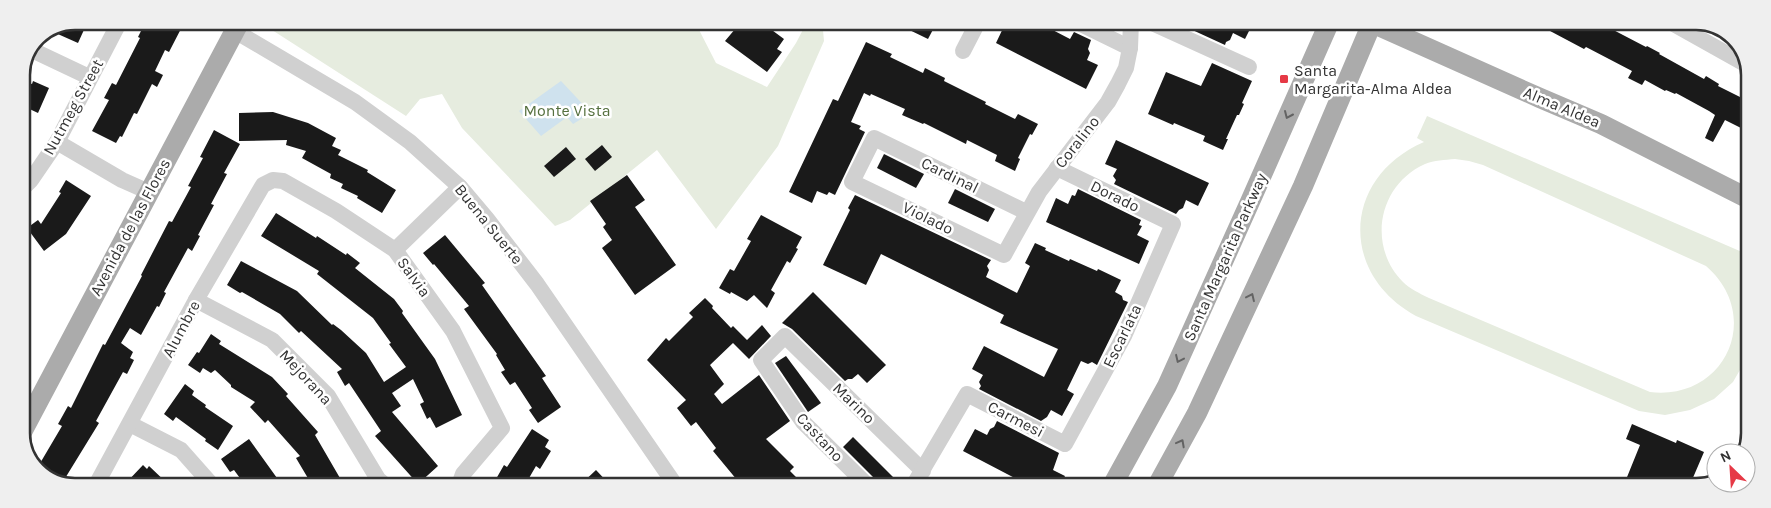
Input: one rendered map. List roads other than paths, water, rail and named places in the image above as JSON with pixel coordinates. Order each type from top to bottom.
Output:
[{"type":"main road","name":"Avenida de las Flores","points":[[30,417],[236,30]]},
{"type":"main road","name":"Santa Margarita Parkway","points":[[1116,478],[1167,386],[1250,204],[1326,30]]},
{"type":"main road","points":[[1161,478],[1197,413],[1303,186],[1369,30]]},
{"type":"main road","name":"Alma Aldea","points":[[1388,30],[1601,124],[1741,195]]},
{"type":"street","name":"Nutmeg Street","points":[[30,181],[57,142],[115,30]]},
{"type":"street","name":"Buena Suerte","points":[[244,30],[355,102],[410,142],[460,187],[537,284],[670,478]]},
{"type":"street","points":[[963,51],[974,30]]},
{"type":"street","points":[[1093,30],[1130,48]]},
{"type":"street","name":"Coralino","points":[[1004,255],[1026,212],[1039,192],[1108,102],[1126,68],[1130,48],[1131,30]]},
{"type":"street","points":[[1168,30],[1249,67]]},
{"type":"street","points":[[1684,30],[1739,60]]},
{"type":"street","points":[[37,52],[89,77]]},
{"type":"street","name":"Violado","points":[[874,138],[852,182],[1004,255]]},
{"type":"street","name":"Cardinal","points":[[874,138],[1026,212]]},
{"type":"street","points":[[57,142],[122,180],[149,192]]},
{"type":"street","name":"Dorado","points":[[1056,168],[1173,224]]},
{"type":"street","name":"Salvia","points":[[274,180],[282,180],[336,211],[395,250],[453,331],[502,428],[462,478]]},
{"type":"street","name":"Alumbre","points":[[100,478],[235,231],[263,185],[274,180]]},
{"type":"street","points":[[395,250],[460,187]]},
{"type":"street","name":"Escarlata","points":[[1064,444],[1124,336],[1173,224]]},
{"type":"street","name":"Mejorana","points":[[196,300],[272,340],[328,396],[377,478]]},
{"type":"street","name":"Castano","points":[[785,336],[761,360],[803,422],[860,478]]},
{"type":"street","name":"Marino","points":[[785,336],[923,470]]},
{"type":"street","name":"Carmesi","points":[[923,470],[968,394],[1064,444]]},
{"type":"street","points":[[130,424],[181,450],[206,478]]},
{"type":"street","points":[[918,478],[923,470]]},
{"type":"water","points":[[561,81],[591,113],[573,124],[567,117],[541,136],[519,111]]},
{"type":"place","name":"Santa Margarita-Alma Aldea","points":[[1284,79]]},
{"type":"park label","name":"Monte Vista","points":[[567,110]]}]
